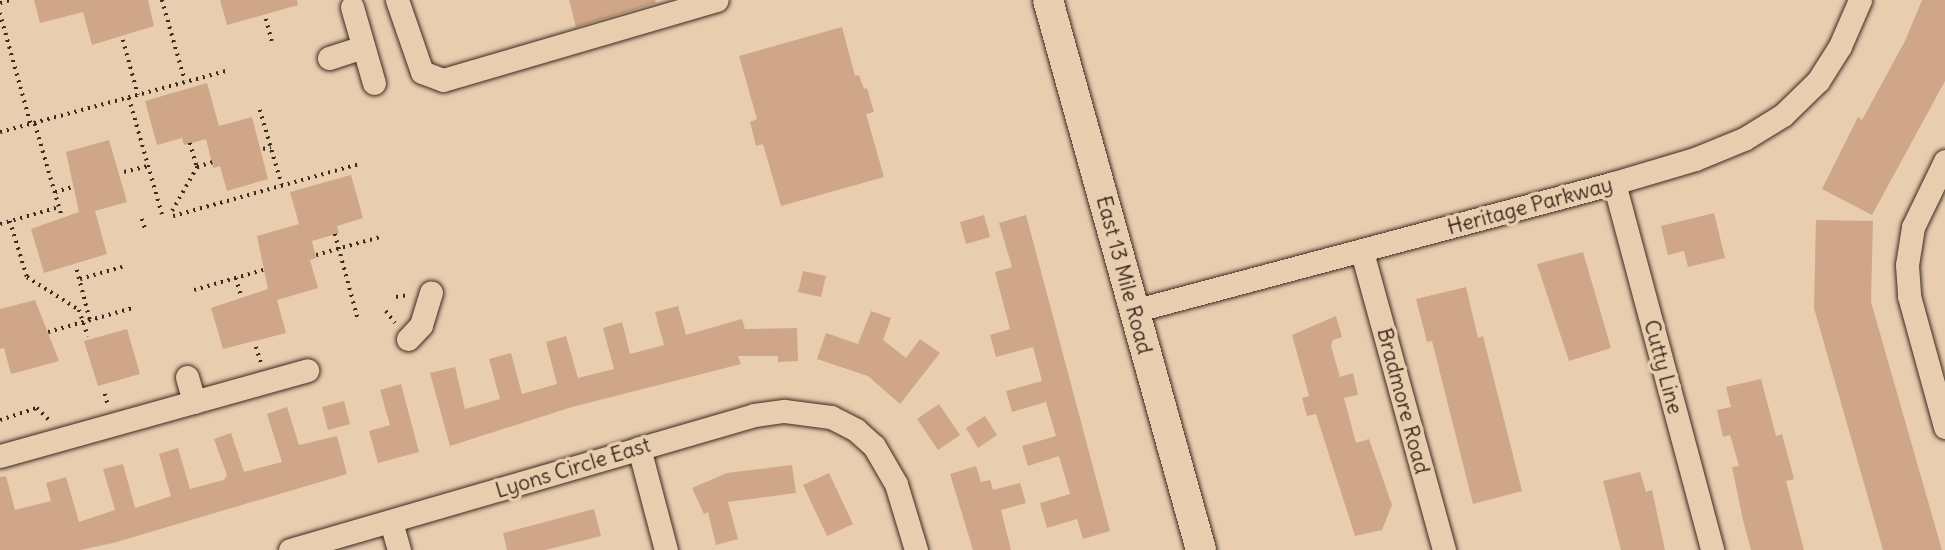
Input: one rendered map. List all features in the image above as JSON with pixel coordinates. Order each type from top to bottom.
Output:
[{"type":"main road","name":"East 13 Mile Road","points":[[1048,0],[1200,550]]},
{"type":"street","points":[[397,0],[422,72],[443,79],[717,0]]},
{"type":"street","name":"Heritage Parkway","points":[[1133,311],[1614,183],[1695,159],[1744,139],[1783,115],[1818,81],[1840,46],[1860,0]]},
{"type":"street","points":[[352,6],[374,83]]},
{"type":"street","points":[[329,58],[363,47]]},
{"type":"street","points":[[1945,161],[1913,226],[1907,265],[1909,296],[1945,427]]},
{"type":"street","name":"Cutty Line","points":[[1614,183],[1712,550]]},
{"type":"street","name":"Bradmore Road","points":[[1362,252],[1444,550]]},
{"type":"street","points":[[403,333],[421,325],[431,292]]},
{"type":"street","points":[[0,456],[307,370]]},
{"type":"street","points":[[187,377],[194,402]]},
{"type":"street","name":"Lyons Circle East","points":[[290,550],[754,415],[784,411],[831,417],[856,430],[874,446],[896,484],[916,550]]},
{"type":"street","points":[[639,448],[666,550]]},
{"type":"street","points":[[391,522],[399,550]]},
{"type":"path","points":[[0,3],[10,0]]},
{"type":"path","points":[[162,0],[186,81]]},
{"type":"path","points":[[0,13],[62,217]]},
{"type":"path","points":[[266,19],[272,41]]},
{"type":"path","points":[[123,40],[138,95]]},
{"type":"path","points":[[0,132],[226,71]]},
{"type":"path","points":[[129,98],[162,214]]},
{"type":"path","points":[[260,110],[282,186]]},
{"type":"path","points":[[190,144],[197,167]]},
{"type":"path","points":[[263,149],[271,147]]},
{"type":"path","points":[[212,162],[197,167],[173,213],[318,178],[359,164]]},
{"type":"path","points":[[124,172],[148,166]]},
{"type":"path","points":[[55,192],[72,187]]},
{"type":"path","points":[[0,223],[59,207]]},
{"type":"path","points":[[142,219],[146,231]]},
{"type":"path","points":[[10,220],[27,277],[79,310],[88,336]]},
{"type":"path","points":[[335,234],[358,319]]},
{"type":"path","points":[[316,255],[380,237]]},
{"type":"path","points":[[79,279],[122,267]]},
{"type":"path","points":[[77,270],[90,320]]},
{"type":"path","points":[[194,290],[263,270]]},
{"type":"path","points":[[236,278],[241,295]]},
{"type":"path","points":[[48,332],[133,308]]},
{"type":"path","points":[[386,311],[403,333]]},
{"type":"path","points":[[257,347],[262,368]]},
{"type":"path","points":[[0,421],[37,408],[66,438]]},
{"type":"building","points":[[34,0],[148,0],[154,26],[92,45],[83,12],[40,23]]},
{"type":"building","points":[[220,0],[297,0],[298,5],[227,25]]},
{"type":"building","points":[[569,0],[655,0],[656,3],[576,27]]},
{"type":"building","points":[[1922,0],[1945,0],[1945,81],[1872,215],[1822,189],[1858,117],[1862,120],[1905,41]]},
{"type":"building","points":[[842,27],[855,76],[859,75],[864,89],[867,88],[874,112],[866,114],[884,177],[781,206],[763,144],[756,146],[750,122],[757,119],[739,56]]},
{"type":"building","points":[[207,83],[219,126],[252,117],[268,179],[227,191],[220,166],[213,168],[206,139],[184,145],[182,138],[157,145],[145,101]]},
{"type":"building","points":[[109,140],[127,202],[95,211],[107,254],[44,273],[31,229],[79,212],[66,152]]},
{"type":"building","points":[[351,175],[363,218],[337,226],[339,233],[312,241],[316,258],[310,260],[318,288],[277,300],[286,333],[223,349],[211,308],[268,289],[257,236],[299,224],[290,192]]},
{"type":"building","points":[[1714,213],[1725,258],[1688,267],[1684,251],[1668,255],[1661,226]]},
{"type":"building","points":[[984,215],[990,237],[966,244],[960,222]]},
{"type":"building","points":[[1026,215],[1110,531],[1083,539],[1077,519],[1047,528],[1040,503],[1070,494],[1059,456],[1028,466],[1022,446],[1056,436],[1046,402],[1012,412],[1006,391],[1042,381],[1033,347],[996,357],[990,335],[1010,329],[995,272],[1012,267],[999,223]]},
{"type":"building","points":[[1816,220],[1873,221],[1871,302],[1942,550],[1883,550],[1814,308]]},
{"type":"building","points":[[1583,252],[1611,348],[1569,361],[1537,264]]},
{"type":"building","points":[[803,271],[826,276],[821,297],[798,292]]},
{"type":"building","points":[[1466,287],[1478,338],[1483,336],[1522,491],[1473,504],[1432,341],[1427,342],[1416,299]]},
{"type":"building","points":[[35,300],[59,361],[11,374],[4,348],[0,349],[0,309]]},
{"type":"building","points":[[678,306],[686,335],[742,319],[745,329],[797,328],[798,361],[778,362],[778,356],[738,356],[741,364],[572,407],[450,446],[430,373],[455,367],[465,409],[500,399],[489,359],[511,353],[522,394],[557,384],[546,342],[566,336],[578,378],[614,369],[603,328],[622,322],[630,354],[664,345],[655,312]]},
{"type":"building","points":[[871,311],[891,318],[883,340],[906,358],[920,339],[940,353],[900,404],[868,376],[817,359],[826,333],[858,344]]},
{"type":"building","points":[[1336,316],[1342,337],[1333,340],[1331,346],[1340,377],[1353,373],[1358,395],[1344,398],[1356,443],[1369,439],[1392,505],[1382,530],[1355,536],[1316,414],[1307,416],[1302,398],[1309,396],[1292,335]]},
{"type":"building","points":[[127,329],[140,374],[98,386],[84,341]]},
{"type":"building","points":[[1761,379],[1776,436],[1782,434],[1794,479],[1786,481],[1804,550],[1751,550],[1743,520],[1732,467],[1739,466],[1730,435],[1723,437],[1717,410],[1731,407],[1726,387]]},
{"type":"building","points":[[401,384],[419,452],[378,463],[369,431],[390,425],[380,390]]},
{"type":"building","points":[[344,401],[350,424],[328,430],[322,407]]},
{"type":"building","points":[[939,404],[960,435],[938,450],[917,419]]},
{"type":"building","points":[[287,407],[299,445],[337,436],[347,474],[113,543],[80,550],[0,550],[0,477],[6,476],[15,510],[51,501],[46,483],[66,477],[79,522],[115,510],[103,469],[123,464],[135,508],[171,496],[159,454],[178,448],[190,489],[224,480],[227,475],[214,439],[231,433],[244,472],[282,462],[267,414]]},
{"type":"building","points":[[985,416],[997,435],[978,448],[966,428]]},
{"type":"building","points":[[792,465],[796,493],[728,502],[738,539],[716,545],[708,512],[704,514],[692,488],[727,473]]},
{"type":"building","points":[[976,466],[981,482],[990,480],[993,490],[1020,483],[1026,503],[1001,510],[1011,550],[973,550],[950,474]]},
{"type":"building","points":[[1640,472],[1646,492],[1652,490],[1665,550],[1621,550],[1603,481]]},
{"type":"building","points":[[829,473],[853,524],[827,536],[803,485]]},
{"type":"building","points":[[594,509],[601,536],[545,550],[507,550],[503,533]]}]
